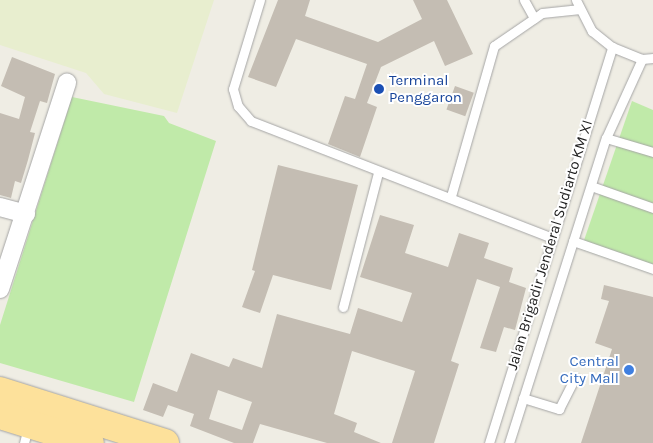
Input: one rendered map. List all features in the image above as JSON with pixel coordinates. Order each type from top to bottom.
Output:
[{"type":"main road","points":[[0,391],[165,443]]},
{"type":"main road","points":[[0,415],[27,434],[90,443]]},
{"type":"street","points":[[0,289],[26,214],[67,83]]},
{"type":"street","points":[[0,207],[26,214]]},
{"type":"lane","points":[[260,0],[234,89],[238,106],[251,121],[378,173],[451,196],[552,238]]},
{"type":"lane","points":[[524,0],[534,18]]},
{"type":"lane","points":[[451,196],[481,100],[487,59],[494,46],[534,18],[542,13],[577,4],[592,31],[612,47],[642,58],[653,58]]},
{"type":"lane","name":"Jalan Brigadir Jenderal Sudiarto KM XI","points":[[490,443],[612,47]]},
{"type":"lane","name":"Jalan Brigadir Jenderal Sudiarto KM XI","points":[[509,443],[606,138],[642,58]]},
{"type":"lane","points":[[606,138],[653,152]]},
{"type":"lane","points":[[343,307],[378,173]]},
{"type":"lane","points":[[591,186],[653,208]]},
{"type":"lane","points":[[573,241],[653,269]]},
{"type":"lane","points":[[523,398],[559,409],[575,378]]},
{"type":"green space","points":[[0,0],[214,0],[177,113],[104,94],[86,73],[0,45]]},
{"type":"green space","points":[[72,97],[164,116],[169,123],[216,141],[134,402],[0,363],[0,325]]},
{"type":"green space","points":[[632,101],[653,110],[653,274],[581,249]]},
{"type":"building","points":[[278,0],[310,0],[305,16],[378,42],[422,19],[413,0],[447,0],[473,54],[445,66],[434,41],[381,67],[367,103],[377,107],[360,157],[328,144],[345,96],[355,99],[367,64],[296,39],[276,87],[248,77]]},
{"type":"building","points":[[12,57],[55,74],[47,103],[40,101],[30,132],[35,133],[28,160],[21,183],[15,181],[11,198],[0,195],[0,113],[19,119],[25,97],[1,86]]},
{"type":"building","points":[[455,86],[474,93],[465,116],[446,109]]},
{"type":"building","points":[[278,165],[358,185],[331,290],[273,275],[260,313],[242,307],[255,271],[252,270]]},
{"type":"building","points":[[380,215],[414,225],[405,253],[448,267],[459,233],[489,243],[484,258],[513,268],[509,282],[526,288],[515,330],[504,327],[496,352],[480,348],[500,287],[477,279],[451,361],[459,364],[434,443],[392,443],[415,371],[352,351],[334,414],[357,423],[354,432],[381,443],[327,443],[260,424],[253,443],[234,443],[190,426],[194,414],[168,405],[163,417],[143,410],[153,383],[177,392],[191,353],[229,367],[233,358],[262,368],[277,314],[350,334],[358,308],[402,322],[412,293],[360,277]],"holes":[[[218,390],[252,402],[242,430],[209,419]]]},
{"type":"building","name":"Central City Mall","points":[[604,285],[653,297],[653,443],[581,443],[612,349],[595,343],[609,301],[601,299]]},
{"type":"place","name":"Terminal Penggaron","points":[[379,89]]},
{"type":"place","name":"Central City Mall","points":[[629,370]]}]
